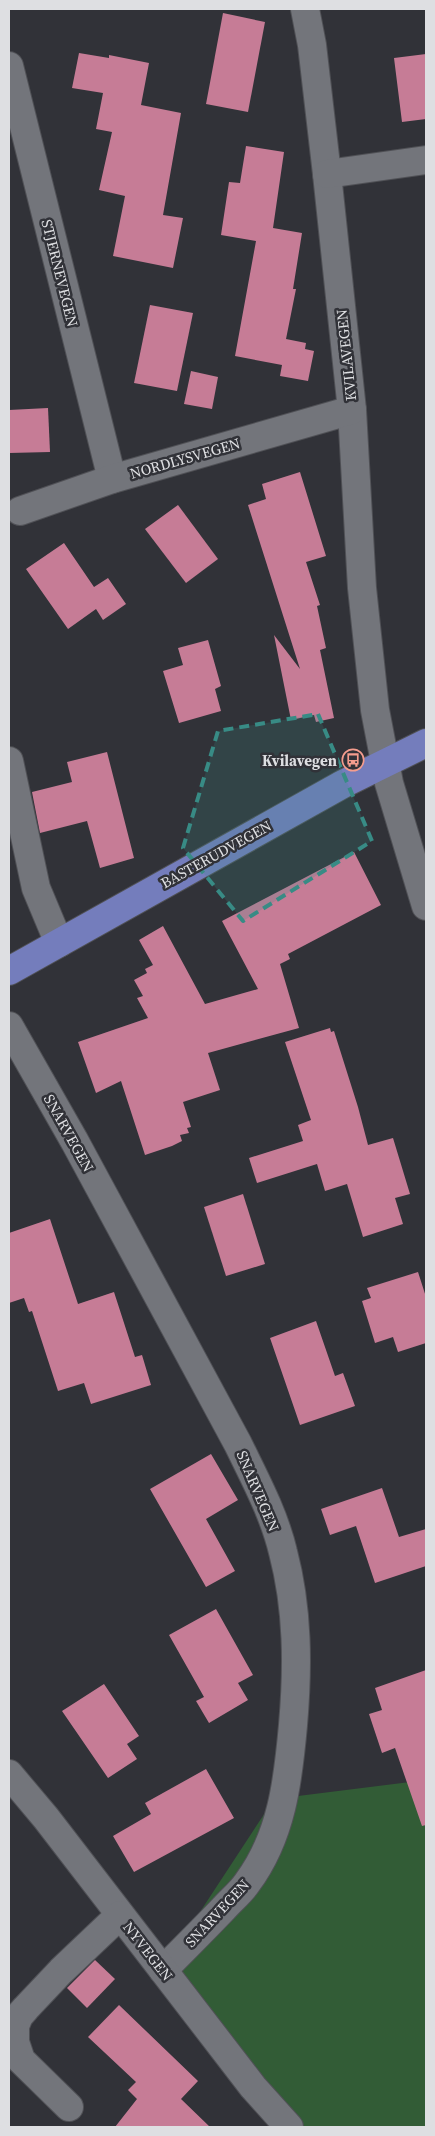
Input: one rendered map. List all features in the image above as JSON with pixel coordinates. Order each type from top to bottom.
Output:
[{"type":"main road","name":"BASTERUDVEGEN","points":[[9,971],[285,816],[385,762],[426,744]]},
{"type":"street","name":"KVILAVEGEN","points":[[306,9],[327,174],[352,410],[362,588],[375,710],[396,806],[426,906]]},
{"type":"street","name":"STJERNEVEGEN","points":[[9,66],[112,479]]},
{"type":"street","points":[[327,174],[426,160]]},
{"type":"street","name":"NORDLYSVEGEN","points":[[20,511],[112,479],[352,410]]},
{"type":"street","points":[[9,761],[36,888],[58,943]]},
{"type":"street","name":"SNARVEGEN","points":[[9,1026],[75,1142],[157,1298],[238,1444],[263,1494],[283,1550],[290,1584],[296,1648],[295,1695],[289,1774],[280,1815],[266,1851],[247,1883],[163,1970]]},
{"type":"street","name":"NYVEGEN","points":[[9,1774],[253,2087],[289,2127]]},
{"type":"street","points":[[69,2107],[21,2060],[15,2042],[15,2026],[19,2016],[61,1971],[120,1915]]},
{"type":"highlighted area","points":[[318,714],[372,841],[243,921],[183,848],[218,731]]},
{"type":"green space","points":[[426,1780],[426,2127],[272,2127],[162,1961],[177,1947],[274,1799]]},
{"type":"building","points":[[223,13],[265,22],[248,112],[206,104]]},
{"type":"building","points":[[79,53],[109,58],[109,55],[149,63],[141,105],[181,113],[163,215],[183,218],[173,268],[113,256],[125,196],[99,190],[112,132],[96,129],[103,93],[72,88]]},
{"type":"building","points":[[426,54],[426,119],[402,122],[394,58]]},
{"type":"building","points":[[246,146],[284,152],[273,228],[302,233],[293,289],[296,289],[286,339],[306,343],[305,349],[314,351],[308,381],[280,376],[282,365],[235,356],[256,241],[221,235],[229,182],[240,183]]},
{"type":"building","points":[[150,305],[193,313],[177,391],[134,383]]},
{"type":"building","points":[[191,371],[218,377],[212,409],[184,404]]},
{"type":"building","points":[[48,408],[50,452],[9,453],[9,410]]},
{"type":"building","points":[[300,472],[326,556],[306,562],[320,605],[317,606],[326,648],[320,650],[334,718],[316,722],[314,715],[291,720],[274,635],[300,669],[248,505],[266,499],[262,484]]},
{"type":"building","points":[[178,505],[218,559],[186,583],[145,529]]},
{"type":"building","points":[[64,543],[94,587],[108,578],[126,604],[103,620],[96,609],[68,629],[26,569]]},
{"type":"building","points":[[208,640],[221,686],[215,689],[221,711],[179,723],[163,671],[183,665],[178,648]]},
{"type":"building","points":[[107,752],[134,858],[100,868],[87,821],[40,833],[32,792],[72,782],[67,762]]},
{"type":"building","points":[[354,852],[381,905],[288,954],[290,959],[280,964],[299,1028],[208,1053],[220,1090],[183,1102],[191,1127],[187,1128],[189,1133],[180,1135],[182,1141],[172,1146],[145,1155],[121,1081],[96,1093],[78,1042],[148,1018],[137,998],[143,996],[134,980],[147,973],[145,969],[153,965],[139,940],[163,926],[205,1004],[258,989],[222,921]]},
{"type":"building","points":[[330,1028],[331,1032],[334,1031],[368,1145],[393,1138],[410,1194],[395,1198],[403,1224],[363,1237],[347,1184],[325,1191],[317,1164],[257,1183],[249,1158],[303,1141],[298,1125],[311,1120],[285,1042]]},
{"type":"building","points":[[243,1194],[265,1264],[226,1276],[204,1207]]},
{"type":"building","points":[[50,1219],[78,1304],[114,1292],[135,1357],[142,1355],[151,1385],[91,1404],[84,1383],[58,1391],[32,1311],[29,1312],[24,1298],[9,1303],[9,1233]]},
{"type":"building","points":[[418,1272],[426,1297],[426,1343],[398,1352],[393,1337],[375,1343],[362,1301],[371,1298],[367,1288]]},
{"type":"building","points":[[316,1321],[335,1376],[343,1373],[355,1406],[300,1425],[270,1338]]},
{"type":"building","points":[[211,1454],[238,1500],[206,1519],[235,1571],[206,1587],[150,1489]]},
{"type":"building","points":[[382,1488],[399,1537],[426,1529],[426,1566],[375,1583],[356,1526],[330,1535],[321,1509]]},
{"type":"building","points":[[216,1609],[253,1675],[238,1683],[248,1700],[209,1723],[196,1701],[204,1697],[169,1635]]},
{"type":"building","points":[[426,1670],[426,1825],[422,1826],[395,1748],[382,1753],[369,1714],[382,1710],[375,1688]]},
{"type":"building","points":[[104,1684],[139,1736],[127,1744],[137,1759],[108,1778],[62,1711]]},
{"type":"building","points":[[206,1769],[234,1818],[134,1872],[113,1836],[151,1814],[145,1803]]},
{"type":"building","points":[[95,1960],[115,1979],[87,2008],[67,1988]]},
{"type":"building","points":[[119,2005],[198,2081],[181,2099],[210,2127],[115,2127],[137,2099],[128,2090],[136,2082],[88,2037]]},
{"type":"place","name":"Kvilavegen","points":[[353,760]]}]
